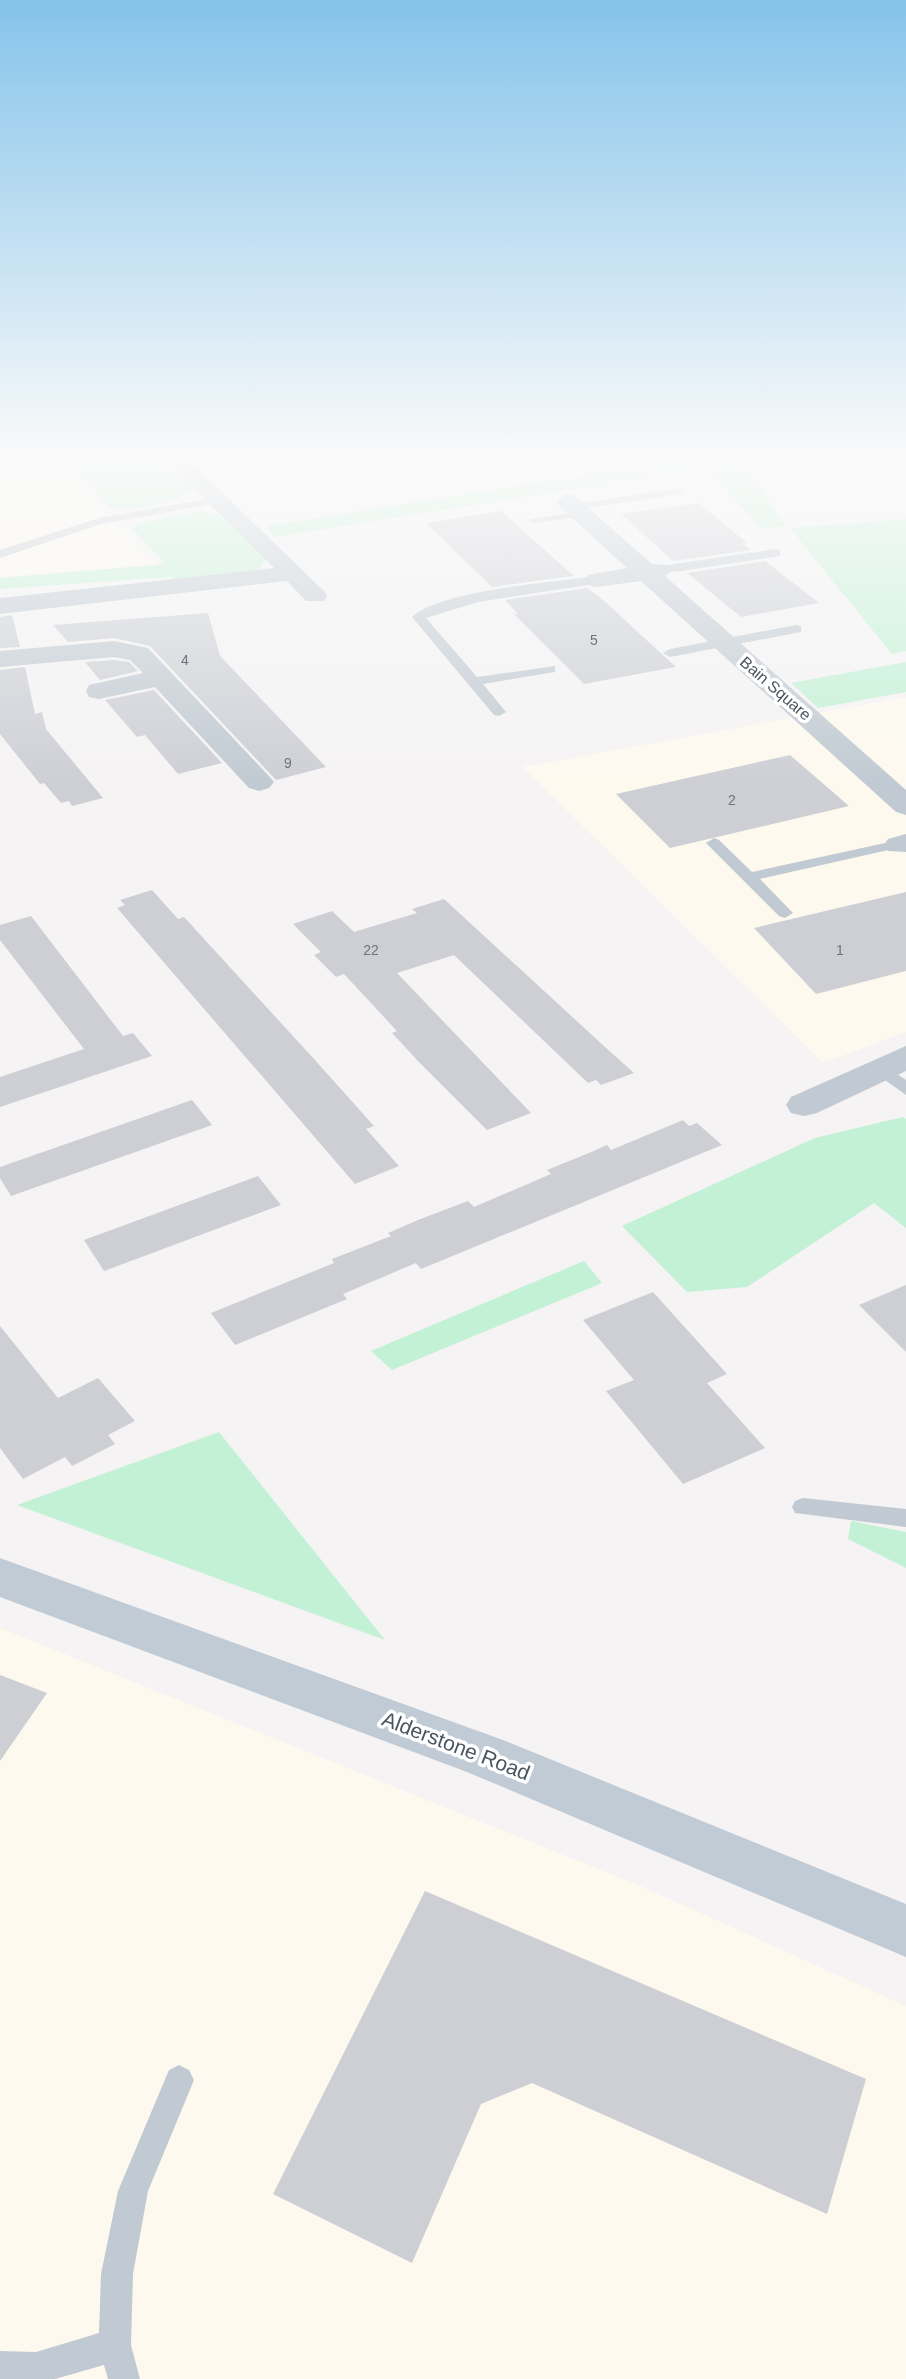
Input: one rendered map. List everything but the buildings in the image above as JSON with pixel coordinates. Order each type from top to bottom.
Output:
[{"type":"street","points":[[283,563],[315,596]]},
{"type":"street","name":"Bain Square","points":[[634,563],[906,806]]},
{"type":"street","points":[[597,580],[674,568]]},
{"type":"street","points":[[0,606],[293,573]]},
{"type":"street","points":[[0,659],[114,649],[139,654],[259,782]]},
{"type":"street","points":[[99,691],[163,677]]},
{"type":"street","points":[[804,1105],[897,1071]]},
{"type":"street","name":"Alderstone Road","points":[[0,1577],[485,1756],[906,1931]]},
{"type":"lane","points":[[674,568],[708,563]]},
{"type":"lane","points":[[499,712],[418,617],[429,611],[469,601],[597,580]]},
{"type":"lane","points":[[670,653],[796,629]]},
{"type":"lane","points":[[473,682],[550,669]]},
{"type":"lane","points":[[714,843],[785,913]]},
{"type":"lane","points":[[748,877],[902,844]]},
{"type":"lane","points":[[803,1507],[906,1518]]},
{"type":"lane","points":[[124,2379],[116,2345],[117,2274],[133,2191],[180,2080]]},
{"type":"lane","points":[[0,2367],[36,2368],[116,2345]]},
{"type":"shaded area","points":[[0,563],[157,565],[0,577]]},
{"type":"shaded area","points":[[906,697],[906,1032],[823,1063],[523,767]]},
{"type":"shaded area","points":[[0,1628],[643,1887],[906,2006],[906,2379],[0,2379]]},
{"type":"green space","points":[[263,563],[255,573],[194,585],[170,577],[0,589],[0,578],[165,564]]},
{"type":"green space","points":[[818,563],[906,563],[906,651],[892,654]]},
{"type":"green space","points":[[906,662],[906,692],[818,708],[791,683]]},
{"type":"green space","points":[[903,1117],[906,1119],[906,1228],[874,1203],[747,1287],[687,1292],[622,1226],[815,1138]]},
{"type":"green space","points":[[584,1261],[602,1283],[392,1370],[371,1351]]},
{"type":"green space","points":[[219,1432],[385,1640],[17,1505]]},
{"type":"green space","points":[[851,1521],[906,1532],[906,1568],[848,1539]]}]
